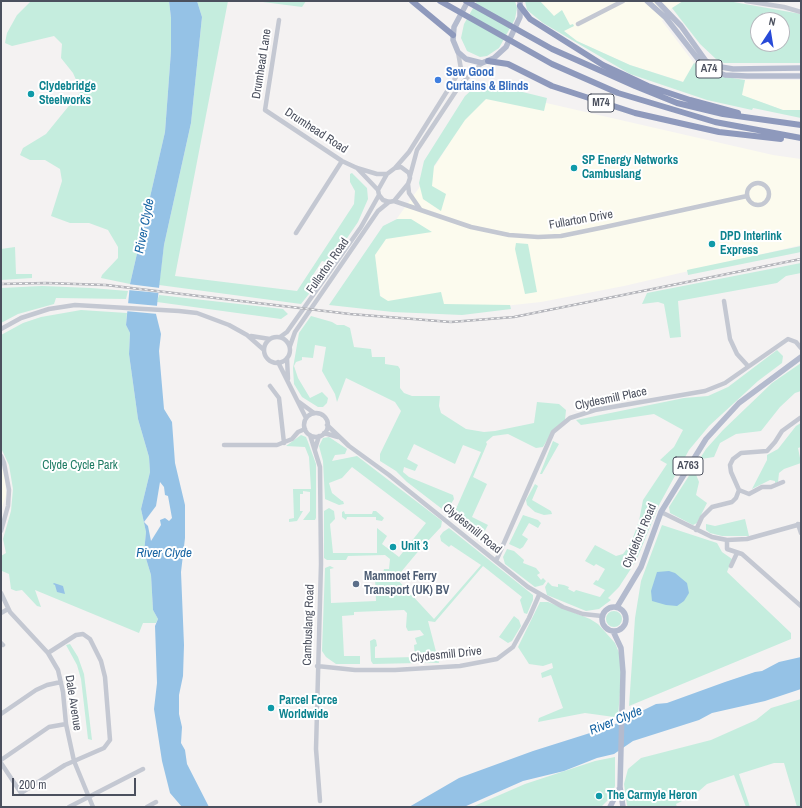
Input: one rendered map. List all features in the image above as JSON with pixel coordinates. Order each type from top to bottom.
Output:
[{"type":"highway","points":[[412,1],[453,35]]},
{"type":"highway","name":"M74","points":[[440,1],[521,48],[552,64],[618,93],[715,122],[801,139]]},
{"type":"highway","name":"M74","points":[[467,1],[527,36],[588,67],[677,103],[722,114],[801,125]]},
{"type":"highway","name":"M74","points":[[520,3],[530,19],[603,65],[648,86],[690,100],[769,121]]},
{"type":"highway","name":"M74","points":[[485,62],[508,64],[552,86],[585,98],[670,122],[719,132],[801,139]]},
{"type":"main road","points":[[467,1],[458,19],[453,35],[458,52],[466,59],[485,62],[500,54],[506,47],[520,17],[520,3]]},
{"type":"main road","name":"A74","points":[[647,1],[666,18],[698,59],[711,70],[725,74],[747,76],[801,76]]},
{"type":"main road","name":"A74","points":[[657,1],[681,26],[706,60],[714,66],[733,69],[801,68]]},
{"type":"main road","name":"Clydeford Road","points":[[602,616],[610,607],[617,607],[641,567],[660,512],[706,439],[739,404],[801,357]]},
{"type":"main road","points":[[613,631],[621,629],[626,623],[626,615],[617,607]]},
{"type":"main road","points":[[602,616],[603,624],[613,631],[621,648],[623,672],[620,787],[623,807]]},
{"type":"main road","points":[[610,807],[620,787]]},
{"type":"street","points":[[578,24],[623,1]]},
{"type":"street","points":[[746,1],[784,7],[801,12]]},
{"type":"street","name":"Drumhead Lane","points":[[265,110],[279,20]]},
{"type":"street","points":[[357,168],[377,174],[387,174],[395,168],[409,152],[461,69],[458,52]]},
{"type":"street","points":[[420,209],[409,193],[408,184],[417,150],[460,85],[485,62]]},
{"type":"street","name":"Drumhead Road","points":[[265,110],[342,161],[357,168]]},
{"type":"street","points":[[296,233],[342,161]]},
{"type":"street","points":[[395,168],[401,167],[405,169],[410,178]]},
{"type":"street","name":"Fullarton Drive","points":[[357,168],[379,193],[383,200],[420,209],[471,227],[509,235],[538,237],[561,236],[747,196]]},
{"type":"street","name":"Fullarton Road","points":[[280,337],[287,332],[361,227],[387,174]]},
{"type":"street","points":[[756,182],[763,183],[769,190],[768,200],[760,205],[750,202],[747,196],[748,189],[756,182]]},
{"type":"street","name":"Fullarton Road","points":[[290,346],[295,332],[378,211],[392,202],[408,184]]},
{"type":"street","points":[[724,301],[730,339],[737,354],[748,366]]},
{"type":"street","points":[[1,329],[21,318],[49,308],[75,305],[179,311],[208,316],[247,335],[264,350],[268,358],[278,362],[296,400],[303,410],[306,418],[305,429],[310,435],[322,434]]},
{"type":"street","points":[[247,335],[270,339],[280,337],[286,340],[290,346],[287,358],[288,383]]},
{"type":"street","points":[[264,350],[270,339]]},
{"type":"street","name":"Clydesmill Place","points":[[496,562],[553,432],[570,418],[595,410],[705,391],[725,383],[788,339],[796,342],[801,348]]},
{"type":"street","points":[[278,362],[287,358]]},
{"type":"street","points":[[270,386],[279,398],[284,443]]},
{"type":"street","points":[[296,400],[314,413],[324,416],[327,425],[315,450]]},
{"type":"street","points":[[306,418],[314,413]]},
{"type":"street","points":[[783,482],[771,487],[762,487],[749,494],[739,490],[731,472],[730,465],[733,459],[740,453],[767,451],[782,431],[801,417]]},
{"type":"street","name":"Clydesmill Road","points":[[327,425],[338,437],[389,475],[539,595],[583,614],[602,616]]},
{"type":"street","points":[[224,445],[277,445],[284,443],[305,429]]},
{"type":"street","name":"Clydesmill Road","points":[[322,434],[338,437]]},
{"type":"street","name":"Cambuslang Road","points":[[310,435],[320,467],[320,564],[316,749],[320,801]]},
{"type":"street","points":[[1,456],[6,468],[9,490],[8,506],[1,531]]},
{"type":"street","points":[[696,530],[702,517],[712,507],[732,502],[739,490]]},
{"type":"street","points":[[660,512],[712,537],[727,540],[747,539],[800,524],[801,533]]},
{"type":"street","points":[[727,540],[728,549],[738,553],[801,606]]},
{"type":"street","points":[[731,566],[738,553]]},
{"type":"street","name":"Dale Avenue","points":[[1,593],[8,609],[15,619],[48,653],[58,670],[61,682],[66,724],[74,761],[93,807]]},
{"type":"street","name":"Clydesmill Drive","points":[[318,666],[355,670],[395,670],[460,666],[497,659],[513,647],[529,618],[539,595]]},
{"type":"street","points":[[1,613],[8,609]]},
{"type":"street","points":[[1,764],[21,793],[52,772],[104,748],[110,740],[106,685],[101,661],[90,639],[83,634],[71,638],[48,653]]},
{"type":"street","points":[[1,714],[36,690],[47,685],[61,682]]},
{"type":"street","points":[[1,760],[40,732],[66,724]]},
{"type":"street","points":[[69,807],[143,769]]},
{"type":"street","points":[[146,807],[156,802]]},
{"type":"shaded area","points":[[534,1],[683,1],[672,8],[662,21],[694,63],[684,82],[630,65],[577,41],[545,17]]},
{"type":"shaded area","points":[[745,80],[801,80],[801,110],[783,110],[741,95]]},
{"type":"shaded area","points":[[494,91],[773,155],[801,159],[801,245],[624,286],[541,302],[466,310],[383,308],[372,253],[437,163],[476,100]]},
{"type":"shaded area","points":[[1,467],[5,474],[6,495],[1,511]]},
{"type":"green space","points":[[31,1],[169,1],[171,18],[171,51],[165,132],[130,284],[101,278],[118,258],[118,247],[108,230],[89,223],[70,223],[51,216],[62,181],[60,169],[45,160],[30,160],[20,155],[23,148],[46,134],[81,91],[73,73],[61,58],[62,44],[54,36],[12,46],[5,43],[7,33],[17,15]]},
{"type":"green space","points":[[197,1],[228,1],[175,276],[297,291],[354,204],[355,191],[350,182],[350,174],[352,173],[367,188],[368,199],[358,222],[330,263],[322,261],[313,275],[320,280],[301,304],[159,285],[164,245],[191,123],[202,17]]},
{"type":"green space","points":[[255,1],[306,1],[302,7]]},
{"type":"green space","points":[[477,1],[515,1],[517,8],[515,19],[499,48],[487,56],[480,57],[467,51],[461,38],[464,24]]},
{"type":"green space","points":[[525,1],[540,1],[554,16],[562,10],[570,25],[573,24],[574,26],[564,31],[577,41],[630,65],[683,82],[694,63],[713,75],[745,80],[742,95],[783,110],[801,110],[801,118],[753,108],[752,110],[707,100],[630,74],[543,23],[527,10]]},
{"type":"green space","points":[[683,1],[728,1],[790,12],[750,12],[750,52],[790,52],[790,12],[801,14],[801,63],[724,63],[716,59],[700,44],[672,8]]},
{"type":"green space","points":[[490,84],[547,98],[544,111],[486,99],[465,120],[434,166],[432,186],[446,194],[441,211],[423,199],[419,183],[424,161],[465,96],[476,86]]},
{"type":"green space","points":[[397,219],[411,219],[432,232],[386,239],[375,255],[380,296],[388,301],[441,292],[444,304],[510,305],[511,309],[462,315],[393,312],[329,305],[383,226]]},
{"type":"green space","points":[[516,243],[528,244],[537,292],[525,294],[515,249]]},
{"type":"green space","points":[[801,246],[801,252],[688,275],[687,270]]},
{"type":"green space","points":[[15,247],[16,274],[32,274],[32,278],[1,280],[1,249]]},
{"type":"green space","points":[[801,263],[801,273],[786,276],[777,283],[678,301],[681,337],[670,338],[664,304],[658,302],[642,304],[647,293]]},
{"type":"green space","points":[[42,286],[128,291],[126,299],[56,298],[54,304],[18,314],[1,323],[1,288]]},
{"type":"green space","points":[[159,295],[283,309],[288,314],[281,319],[157,302]]},
{"type":"green space","name":"Clyde Cycle Park","points":[[81,310],[127,313],[126,325],[130,333],[129,354],[138,419],[149,457],[150,472],[141,509],[146,532],[144,552],[151,575],[153,610],[158,619],[156,623],[143,623],[139,633],[35,590],[41,607],[37,606],[22,590],[16,591],[11,589],[9,574],[2,571],[1,566],[1,556],[6,553],[3,539],[11,511],[13,489],[9,465],[1,448],[1,335],[23,323],[41,317]]},
{"type":"green space","points":[[311,316],[350,328],[354,347],[371,349],[372,357],[385,357],[385,364],[398,366],[400,369],[400,388],[404,393],[412,396],[440,396],[439,406],[441,413],[466,429],[484,432],[534,423],[537,402],[559,404],[566,410],[565,420],[552,432],[543,447],[536,448],[508,434],[493,436],[486,442],[487,444],[473,477],[487,484],[472,517],[488,525],[480,540],[452,518],[481,452],[463,445],[455,464],[414,444],[407,459],[418,465],[415,471],[404,467],[403,472],[409,477],[453,495],[454,499],[446,512],[407,482],[396,471],[380,461],[380,454],[401,411],[395,402],[346,378],[337,402],[335,394],[322,371],[326,347],[315,345],[313,358],[302,357],[302,360],[296,362],[294,366],[298,378],[310,398],[322,392],[328,398],[327,403],[323,407],[318,407],[302,397],[294,384],[293,368],[299,333]]},
{"type":"green space","points":[[777,350],[783,356],[782,363],[758,381],[709,426],[689,450],[659,505],[636,561],[619,587],[608,598],[611,600],[599,609],[586,611],[547,595],[545,587],[548,582],[552,586],[558,587],[558,584],[564,585],[569,587],[568,589],[574,592],[576,590],[600,597],[605,590],[593,584],[596,580],[598,581],[605,569],[596,564],[594,566],[585,561],[595,545],[616,556],[623,554],[631,543],[639,521],[643,500],[667,464],[660,460],[674,447],[683,430],[654,414],[581,425],[576,420],[684,398],[708,396],[728,387]]},
{"type":"green space","points":[[801,363],[801,391],[795,393],[780,407],[761,431],[736,434],[720,443],[714,457],[701,459],[695,472],[699,482],[696,495],[707,503],[697,523],[693,525],[670,513],[669,507],[706,449],[723,430],[772,383]]},
{"type":"green space","points":[[801,423],[801,447],[798,448],[801,463],[784,469],[779,473],[778,482],[775,483],[775,481],[770,480],[752,489],[767,460],[767,455],[778,449],[796,426]]},
{"type":"green space","points":[[301,435],[306,437],[316,464],[316,518],[315,520],[303,520],[310,511],[310,492],[303,491],[303,494],[300,494],[300,511],[303,511],[297,521],[289,522],[289,519],[294,518],[293,489],[311,489],[309,457],[305,447],[286,446]]},
{"type":"green space","points":[[329,437],[347,449],[345,454],[335,455],[332,461],[357,456],[442,521],[441,527],[426,542],[396,578],[434,619],[481,565],[451,545],[449,547],[441,541],[440,536],[449,528],[533,595],[533,600],[527,614],[524,613],[520,600],[522,597],[483,566],[435,622],[428,621],[439,663],[418,662],[373,664],[371,661],[370,641],[374,639],[376,640],[377,646],[375,647],[375,658],[415,657],[414,645],[417,644],[415,638],[424,635],[420,630],[408,631],[406,627],[407,613],[404,610],[354,612],[354,615],[342,616],[344,656],[360,656],[360,664],[336,664],[326,657],[322,651],[325,568],[330,566],[334,568],[330,569],[331,603],[376,601],[375,576],[379,576],[380,573],[383,573],[384,569],[389,569],[390,559],[385,555],[348,556],[346,560],[327,560],[324,558],[324,511],[329,508],[334,511],[335,519],[330,524],[333,553],[377,553],[377,528],[387,536],[382,544],[399,557],[426,523],[352,467],[342,478],[329,483],[332,493],[343,501],[344,504],[339,505],[325,499],[323,461],[319,446],[323,438]]},
{"type":"green space","points":[[553,441],[559,444],[542,474],[540,474]]},
{"type":"green space","points":[[535,484],[538,486],[532,500],[551,511],[552,514],[544,515],[535,512],[527,505],[526,500]]},
{"type":"green space","points":[[344,511],[345,514],[372,514],[373,511],[376,511],[384,518],[382,521],[376,520],[376,517],[347,517],[346,520],[342,517],[342,512]]},
{"type":"green space","points":[[523,515],[538,520],[541,523],[538,528],[529,523],[522,535],[528,539],[520,549],[509,544]]},
{"type":"green space","points":[[745,519],[749,536],[722,536],[710,533],[706,530],[706,524],[715,526]]},
{"type":"green space","points":[[662,525],[717,543],[722,552],[732,559],[727,572],[791,633],[791,639],[629,706],[635,618],[641,581]]},
{"type":"green space","points":[[507,549],[514,551],[524,560],[523,563],[536,568],[540,573],[537,575],[541,580],[543,578],[546,581],[543,585],[535,587],[505,564],[503,557]]},
{"type":"green space","points":[[540,602],[548,602],[590,619],[598,624],[615,643],[620,655],[622,669],[618,716],[614,717],[585,713],[538,722],[539,718],[563,708],[551,675],[542,678],[541,673],[553,668],[552,663],[543,666],[529,664],[518,647]]},
{"type":"green space","points":[[611,611],[617,611],[622,616],[620,625],[617,627],[611,627],[606,622],[606,616]]},
{"type":"green space","points":[[514,616],[519,620],[521,626],[512,641],[508,643],[499,637]]},
{"type":"green space","points":[[70,644],[78,657],[84,674],[92,740],[88,739],[81,679],[77,665],[66,645]]},
{"type":"green space","points":[[801,699],[801,807],[797,807],[784,763],[774,763],[739,774],[750,807],[746,807],[734,775],[707,784],[699,791],[683,797],[682,801],[676,804],[677,807],[628,807],[624,784],[628,769],[641,758],[711,740],[756,720],[771,708]]},
{"type":"green space","points":[[615,757],[615,786],[611,797],[601,807],[472,807],[525,784],[595,761]]},
{"type":"water","name":"River Clyde","points":[[169,1],[197,1],[202,17],[191,123],[164,245],[156,314],[161,334],[159,351],[164,409],[172,422],[175,463],[185,505],[185,538],[181,572],[184,645],[183,676],[179,695],[179,714],[182,727],[181,743],[185,750],[187,764],[209,807],[182,807],[170,793],[162,761],[154,709],[157,683],[155,626],[158,619],[153,610],[151,575],[144,552],[146,532],[141,509],[150,472],[149,457],[138,419],[129,354],[130,333],[126,325],[130,284],[165,132],[171,51],[171,18]],"holes":[[[160,482],[164,487],[165,495],[168,496],[172,518],[169,521],[165,518],[160,520],[161,525],[151,541],[148,526],[144,522],[156,506]]]},
{"type":"water","points":[[669,571],[675,573],[687,583],[689,593],[684,601],[677,606],[652,601],[651,591],[657,572]]},
{"type":"water","points":[[53,584],[63,586],[65,594],[57,592],[55,585]]},
{"type":"water","name":"River Clyde","points":[[801,657],[801,689],[765,701],[712,713],[699,720],[633,741],[614,754],[597,758],[564,771],[523,781],[464,807],[409,807],[459,778],[533,751],[609,727],[656,704],[667,703],[725,682],[762,671],[779,662]]},
{"type":"pier","points":[[128,284],[160,288],[160,293],[128,290]]},
{"type":"pier","points":[[126,303],[159,306],[158,314],[125,311]]},
{"type":"railway","points":[[1,284],[46,283],[106,285],[350,314],[451,322],[514,317],[801,259]]},
{"type":"place","name":"Sew Good Curtains & Blinds","points":[[438,80]]},
{"type":"place","name":"Clydebridge Steelworks","points":[[31,94]]},
{"type":"place","name":"SP Energy Networks Cambuslang","points":[[574,168]]},
{"type":"place","name":"DPD Interlink Express","points":[[712,244]]},
{"type":"place","name":"Unit 3","points":[[393,547]]},
{"type":"place","name":"Mammoet Ferry Transport (UK) BV","points":[[356,584]]},
{"type":"place","name":"Parcel Force Worldwide","points":[[271,708]]},
{"type":"place","name":"The Carmyle Heron","points":[[599,796]]}]
